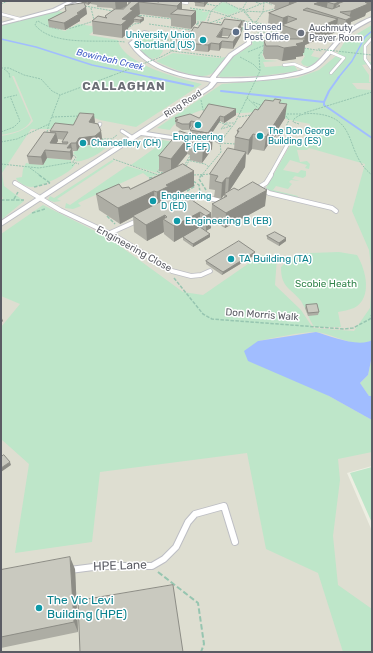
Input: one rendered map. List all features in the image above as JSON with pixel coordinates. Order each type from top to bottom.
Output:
[{"type":"street","points":[[55,10],[71,1]]},
{"type":"street","points":[[1,23],[58,7],[71,1]]},
{"type":"street","points":[[19,18],[82,3]]},
{"type":"street","points":[[147,34],[131,43],[138,53],[153,63],[182,74],[215,80],[284,75],[308,70],[320,63],[337,42],[349,32],[372,18]]},
{"type":"street","name":"Ring Road","points":[[1,224],[210,87],[215,80],[214,77],[231,55],[249,43],[249,40]]},
{"type":"street","points":[[141,133],[193,141]]},
{"type":"lane","points":[[174,1],[187,2]]},
{"type":"lane","points":[[1,14],[19,18]]},
{"type":"lane","points":[[343,30],[349,32]]},
{"type":"lane","points":[[372,38],[365,46],[365,59],[372,69]]},
{"type":"lane","points":[[330,52],[344,58],[332,74]]},
{"type":"lane","points":[[284,64],[294,64],[308,70]]},
{"type":"lane","points":[[122,131],[133,138]]},
{"type":"lane","points":[[254,190],[266,183],[290,140]]},
{"type":"lane","name":"Engineering Close","points":[[15,183],[40,198],[110,233],[171,271],[192,276],[204,274],[210,271]]},
{"type":"lane","points":[[260,187],[269,193],[332,208],[336,211]]},
{"type":"lane","points":[[181,199],[191,196],[203,197],[225,203],[219,208]]},
{"type":"lane","points":[[110,233],[145,217]]},
{"type":"lane","name":"HPE Lane","points":[[62,571],[101,566],[152,566],[164,560],[176,547],[188,522],[195,514],[224,506],[235,542]]},
{"type":"path","points":[[1,4],[8,1]]},
{"type":"path","points":[[207,24],[212,10],[223,1],[244,11],[258,28],[269,37]]},
{"type":"path","points":[[244,11],[243,8],[247,1]]},
{"type":"path","points":[[253,1],[261,4]]},
{"type":"path","points":[[207,24],[268,1]]},
{"type":"path","points":[[180,2],[178,3],[188,8],[212,10],[253,22],[270,25],[258,28],[238,27]]},
{"type":"path","points":[[266,2],[274,6]]},
{"type":"path","points":[[82,3],[92,8],[113,11]]},
{"type":"path","points":[[238,34],[240,34],[243,28],[253,22],[263,12],[264,3]]},
{"type":"path","points":[[207,4],[217,6]]},
{"type":"path","points":[[244,11],[263,12],[280,7]]},
{"type":"path","points":[[31,21],[37,21],[47,27],[63,31],[70,30],[94,21],[92,8]]},
{"type":"path","points":[[273,10],[278,11]]},
{"type":"path","points":[[44,13],[37,21],[35,25],[36,29],[52,37],[131,43]]},
{"type":"path","points":[[132,14],[177,20]]},
{"type":"path","points":[[135,33],[124,31],[144,20],[141,19],[139,15]]},
{"type":"path","points":[[192,18],[194,22],[203,22],[210,25]]},
{"type":"path","points":[[134,22],[140,23]]},
{"type":"path","points":[[148,24],[191,30],[200,26],[197,25],[198,23],[203,22]]},
{"type":"path","points":[[217,26],[217,22],[228,23]]},
{"type":"path","points":[[266,24],[272,22]]},
{"type":"path","points":[[125,25],[131,26]]},
{"type":"path","points":[[214,26],[224,26]]},
{"type":"path","points":[[276,27],[282,30]]},
{"type":"path","points":[[268,40],[254,35],[260,30],[284,31]]},
{"type":"path","points":[[266,34],[278,31]]},
{"type":"path","points":[[147,34],[158,40],[172,51],[219,57],[231,55]]},
{"type":"path","points":[[261,38],[285,34]]},
{"type":"path","points":[[220,142],[235,123],[260,71],[259,55],[268,43],[269,37]]},
{"type":"path","points":[[158,40],[173,40],[175,38],[177,41]]},
{"type":"path","points":[[2,68],[9,68],[24,76],[41,79],[52,91],[60,95],[161,57],[172,51],[175,47],[173,40]]},
{"type":"path","points":[[260,71],[253,64],[239,56],[268,43]]},
{"type":"path","points":[[299,47],[372,55]]},
{"type":"path","points":[[2,68],[9,73],[10,78]]},
{"type":"path","points":[[299,124],[293,122],[294,119],[301,114],[342,103],[358,95],[372,92]]},
{"type":"path","points":[[4,98],[16,95]]},
{"type":"path","points":[[46,137],[49,124],[60,95]]},
{"type":"path","points":[[1,132],[14,127],[20,121],[10,96]]},
{"type":"path","points":[[200,96],[204,114],[200,119]]},
{"type":"path","points":[[247,98],[263,113]]},
{"type":"path","points":[[251,102],[267,107]]},
{"type":"path","points":[[279,112],[285,115],[289,120],[284,131]]},
{"type":"path","points":[[238,117],[256,114]]},
{"type":"path","points":[[285,115],[325,114],[334,117],[347,128],[361,165],[372,175]]},
{"type":"path","points":[[52,117],[73,115],[86,116]]},
{"type":"path","points":[[219,122],[235,123]]},
{"type":"path","points":[[226,123],[221,129],[232,127]]},
{"type":"path","points":[[226,123],[232,127]]},
{"type":"path","points":[[1,145],[1,142],[17,139],[49,124]]},
{"type":"path","points":[[212,133],[225,137]]},
{"type":"path","points":[[112,145],[102,139],[112,139],[117,135]]},
{"type":"path","points":[[220,142],[237,144]]},
{"type":"path","points":[[220,142],[221,152],[224,156]]},
{"type":"path","points":[[193,151],[186,160],[184,169],[193,155]]},
{"type":"path","points":[[196,182],[200,178],[204,177],[203,176],[205,173],[221,152]]},
{"type":"path","points":[[73,155],[76,157],[73,162]]},
{"type":"path","points":[[115,160],[161,176]]},
{"type":"path","points":[[186,160],[205,164],[210,167]]},
{"type":"path","points":[[30,168],[49,167],[73,162],[82,163],[82,166]]},
{"type":"path","points":[[72,166],[75,163]]},
{"type":"path","points":[[1,164],[26,166],[50,183],[31,188]]},
{"type":"path","points":[[150,178],[161,176],[164,177],[166,174],[157,172],[162,166]]},
{"type":"path","points":[[192,175],[205,173],[213,175]]},
{"type":"path","points":[[200,178],[207,190],[211,191]]},
{"type":"path","points":[[191,180],[196,182],[201,188],[200,193]]},
{"type":"path","points":[[188,193],[187,191],[195,186],[189,182]]},
{"type":"path","points":[[14,199],[19,191]]},
{"type":"path","points":[[1,200],[25,200]]},
{"type":"path","points":[[31,213],[50,208]]},
{"type":"path","points":[[107,216],[115,224],[120,224]]},
{"type":"path","name":"Don Morris Walk","points":[[171,271],[169,273],[203,314],[212,319],[344,329],[353,328],[370,319],[372,314]]},
{"type":"path","points":[[156,570],[198,603],[204,644],[201,652]]},
{"type":"shaded area","points":[[1,1],[372,1],[372,466],[347,473],[372,531],[372,652],[1,652]]},
{"type":"green space","points":[[223,2],[237,8],[240,11],[228,15],[213,10]]},
{"type":"green space","points":[[193,9],[203,10],[202,12],[210,11],[205,21],[177,19],[189,13]]},
{"type":"green space","points":[[58,11],[64,12],[65,17],[49,27],[65,31],[78,24],[98,27],[89,35],[118,40],[122,49],[141,63],[167,74],[202,84],[136,127],[100,120],[84,114],[71,129],[31,129],[2,173],[4,186],[24,201],[1,220],[1,200],[3,199],[1,193],[1,136],[23,130],[33,121],[14,76],[12,76],[31,120],[26,127],[22,129],[1,135],[1,25]]},
{"type":"green space","points":[[372,25],[372,38],[365,46],[367,62],[372,62],[372,69],[368,64],[362,65],[369,75],[369,82],[372,83],[352,83],[357,89],[371,90],[372,96],[372,275],[369,250],[352,211],[365,164],[309,148],[307,150],[297,150],[300,162],[307,161],[310,164],[309,169],[305,168],[307,165],[290,160],[283,170],[298,173],[301,170],[306,171],[306,176],[303,178],[295,176],[292,179],[300,181],[291,180],[289,182],[292,184],[288,189],[276,186],[273,190],[298,196],[297,198],[266,190],[293,140],[306,144],[310,124],[286,119],[281,115],[270,112],[238,113],[211,108],[186,116],[170,130],[157,128],[222,84],[297,78],[319,70],[336,56],[345,41]]},
{"type":"green space","points":[[146,36],[157,40],[163,51],[159,57],[152,59],[140,52],[135,44]]},
{"type":"green space","points":[[257,38],[266,41],[283,40],[314,51],[311,56],[320,58],[310,67],[303,65],[301,62],[305,56],[299,51],[262,54],[265,60],[278,61],[263,62],[265,67],[294,65],[298,71],[261,76],[220,77],[219,75],[233,57],[253,44],[250,40]]},
{"type":"green space","points":[[173,53],[219,58],[226,57],[213,73],[206,76],[199,76],[191,75],[168,67],[156,61]]},
{"type":"green space","points":[[157,139],[179,143],[156,172],[165,174],[164,175],[131,165],[162,143],[155,142]]},
{"type":"green space","points":[[101,140],[108,144],[107,147],[88,159],[83,161],[75,161],[77,157],[73,153],[80,146],[92,145]]},
{"type":"green space","points":[[47,158],[71,160],[71,163],[75,164],[73,168],[62,175],[49,182],[36,186],[27,186],[21,184],[17,180],[16,178],[22,177],[23,169],[26,163],[42,165]]},
{"type":"green space","points":[[112,160],[114,161],[57,199],[61,201],[54,202],[48,200],[50,196],[54,198]]},
{"type":"green space","points":[[127,166],[158,175],[148,177],[143,173],[78,203],[81,206],[73,209],[65,208],[66,203],[70,205]]},
{"type":"green space","points":[[43,205],[109,238],[183,292],[203,295],[261,255],[277,257],[275,285],[301,310],[313,328],[354,331],[370,308],[372,279],[372,340],[366,343],[351,342],[322,333],[309,332],[258,341],[329,396],[372,420],[372,452],[338,459],[340,480],[333,536],[338,585],[372,609],[372,652],[343,652],[318,573],[266,549],[247,453],[100,472],[92,542],[15,553],[29,464],[1,439],[1,327],[20,304],[1,296],[1,234]]},
{"type":"green space","name":"Scobie Heath","points":[[339,252],[357,255],[365,276],[366,291],[364,298],[354,308],[338,312],[341,327],[314,327],[301,301],[284,283],[281,274],[281,267],[291,257],[310,253]]},
{"type":"green space","points":[[372,356],[372,396],[369,396],[360,383],[368,375]]},
{"type":"green space","points":[[372,467],[372,523],[350,473]]},
{"type":"water","points":[[316,332],[352,342],[360,343],[372,340],[372,356],[368,375],[360,383],[369,396],[372,396],[372,420],[329,396],[248,361],[244,351],[258,341]]},
{"type":"building","points":[[90,1],[88,3],[82,2]]},
{"type":"building","points":[[132,1],[182,1],[177,6],[139,2],[130,9],[133,10],[122,19],[127,20],[121,25],[92,21],[98,16],[107,18],[105,16],[115,9],[123,9]]},
{"type":"building","points":[[206,1],[204,3],[195,2]]},
{"type":"building","points":[[299,1],[322,1],[314,4],[332,9],[340,6],[337,4],[345,1],[367,1],[365,2],[368,4],[351,11],[340,12],[352,17],[346,20],[307,8],[303,10],[338,19],[305,33],[282,25],[297,19],[288,16],[283,18],[269,13]]},
{"type":"building","points":[[341,1],[334,4],[327,2]]},
{"type":"building","points":[[84,3],[86,7],[77,13],[79,14],[64,23],[48,20],[66,11],[65,6]]},
{"type":"building","points":[[178,9],[196,11],[191,16],[171,14]]},
{"type":"building","points":[[137,16],[144,18],[140,20],[133,19]]},
{"type":"building","points":[[225,19],[242,21],[238,27],[242,28],[233,42],[222,41],[219,44],[211,43],[208,45],[175,42],[181,33],[191,32],[194,27],[198,28],[202,22],[221,25]],"holes":[[[223,28],[233,30],[228,38],[217,37]]]},
{"type":"building","points":[[306,39],[303,41],[304,42],[296,44],[298,46],[284,48],[278,46],[266,46],[264,41]]},
{"type":"building","points":[[275,99],[281,100],[279,103],[287,104],[266,137],[253,134],[249,140],[235,137],[239,131],[237,131],[239,128],[241,128],[255,109],[258,110],[265,100],[273,101]]},
{"type":"building","points":[[209,104],[236,109],[224,117],[220,116],[208,133],[190,130],[196,122],[191,121],[189,124],[182,124],[175,121],[178,120],[175,118],[190,114],[199,118]]},
{"type":"building","points":[[80,113],[94,114],[89,122],[98,124],[101,131],[95,136],[79,138],[76,143],[71,143],[67,148],[72,148],[70,152],[45,150],[41,157],[27,156],[44,132],[56,133],[50,143],[67,144],[68,142],[62,142],[68,132],[50,131],[55,123],[73,125]]},
{"type":"building","points":[[180,131],[197,137],[201,132],[213,134],[203,148],[190,145],[194,140],[187,139],[171,159],[159,156]]},
{"type":"building","points":[[219,135],[222,140],[219,141],[212,137]]},
{"type":"building","points":[[276,135],[282,136],[279,142],[273,141]]},
{"type":"building","points":[[228,148],[246,152],[229,178],[226,178],[222,183],[215,181],[218,176],[210,174]]},
{"type":"building","points":[[183,164],[194,171],[166,185],[169,186],[157,192],[154,191],[118,208],[96,194],[119,184],[122,188],[129,187],[130,189]]},
{"type":"building","points":[[253,182],[267,190],[226,213],[212,204],[227,196],[224,194],[234,188],[238,190]]},
{"type":"building","points":[[180,192],[211,213],[206,216],[200,212],[174,226],[163,219],[167,217],[165,215],[146,225],[133,216]]},
{"type":"building","points":[[200,227],[210,234],[193,244],[183,237]]},
{"type":"building","points":[[275,232],[286,238],[279,243],[267,236]]},
{"type":"building","name":"TA Building (TA)","points":[[239,241],[255,252],[223,272],[206,261]]},
{"type":"building","points":[[317,304],[319,312],[308,313],[306,305]]},
{"type":"building","points":[[4,455],[10,462],[1,468],[1,457]]},
{"type":"building","name":"The Vic Levi Building (HPE)","points":[[70,557],[74,622],[1,637],[1,570]]},
{"type":"building","points":[[173,585],[183,652],[80,652],[78,601]]},
{"type":"waterway","points":[[338,78],[352,61],[365,37],[372,31]]},
{"type":"waterway","name":"Bowinbah Creek","points":[[1,39],[36,47],[92,65],[154,78]]},
{"type":"waterway","name":"Bowinbah Creek","points":[[150,77],[193,86]]},
{"type":"waterway","points":[[324,102],[329,91],[339,77]]},
{"type":"waterway","name":"Bowinbah Creek","points":[[221,91],[324,102]]},
{"type":"waterway","name":"Bowinbah Creek","points":[[324,102],[324,105],[372,138]]},
{"type":"place","name":"Licensed Post Office","points":[[236,32]]},
{"type":"place","name":"Auchmuty Prayer Room","points":[[301,33]]},
{"type":"place","name":"University Union Shortland (US)","points":[[203,40]]},
{"type":"place","name":"Engineering F (EF)","points":[[198,125]]},
{"type":"place","name":"The Don George Building (ES)","points":[[260,136]]},
{"type":"place","name":"Chancellery (CH)","points":[[83,143]]},
{"type":"place","name":"Engineering D (ED)","points":[[153,201]]},
{"type":"place","name":"Engineering B (EB)","points":[[177,221]]},
{"type":"place","name":"TA Building (TA)","points":[[231,259]]},
{"type":"place","name":"The Vic Levi Building (HPE)","points":[[39,608]]},
{"type":"district","name":"CALLAGHAN","points":[[124,87]]}]
